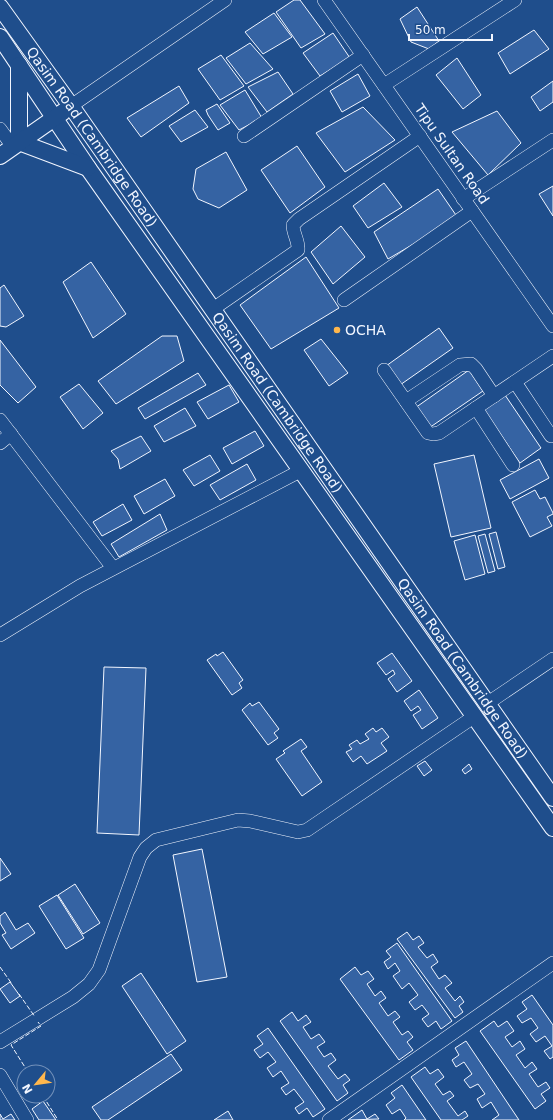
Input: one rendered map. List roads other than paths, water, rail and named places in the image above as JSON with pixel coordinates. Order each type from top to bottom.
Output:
[{"type":"main road","name":"Qasim Road (Cambridge Road)","points":[[0,7],[213,309],[553,798]]},
{"type":"main road","name":"Qasim Road (Cambridge Road)","points":[[0,37],[88,168],[553,828]]},
{"type":"main road","points":[[11,148],[19,65]]},
{"type":"main road","points":[[11,148],[71,106]]},
{"type":"main road","points":[[11,148],[88,168]]},
{"type":"street","name":"Tipu Sultan Road","points":[[324,0],[553,326]]},
{"type":"street","points":[[384,85],[515,0]]},
{"type":"street","points":[[71,106],[222,1]]},
{"type":"street","points":[[244,136],[363,55]]},
{"type":"street","points":[[0,129],[11,148]]},
{"type":"street","points":[[213,309],[298,250],[299,244],[293,231],[293,225],[300,219],[420,136]]},
{"type":"street","points":[[463,199],[553,140]]},
{"type":"street","points":[[344,300],[472,211]]},
{"type":"street","points":[[384,370],[428,432],[433,434],[439,433],[553,356]]},
{"type":"street","points":[[406,401],[460,365],[471,364],[476,368],[494,396]]},
{"type":"street","points":[[515,382],[551,436]]},
{"type":"street","points":[[476,408],[513,465]]},
{"type":"street","points":[[0,420],[113,568]]},
{"type":"street","points":[[0,442],[11,434]]},
{"type":"street","points":[[0,635],[80,586],[302,470]]},
{"type":"street","points":[[488,703],[553,658]]},
{"type":"street","points":[[0,1042],[73,997],[89,984],[99,970],[140,857],[146,848],[156,840],[238,820],[250,821],[298,832],[307,830],[475,716]]},
{"type":"street","points":[[329,1120],[553,963]]},
{"type":"street","points":[[0,1075],[27,1120]]},
{"type":"place","name":"OCHA","points":[[337,330]]}]
